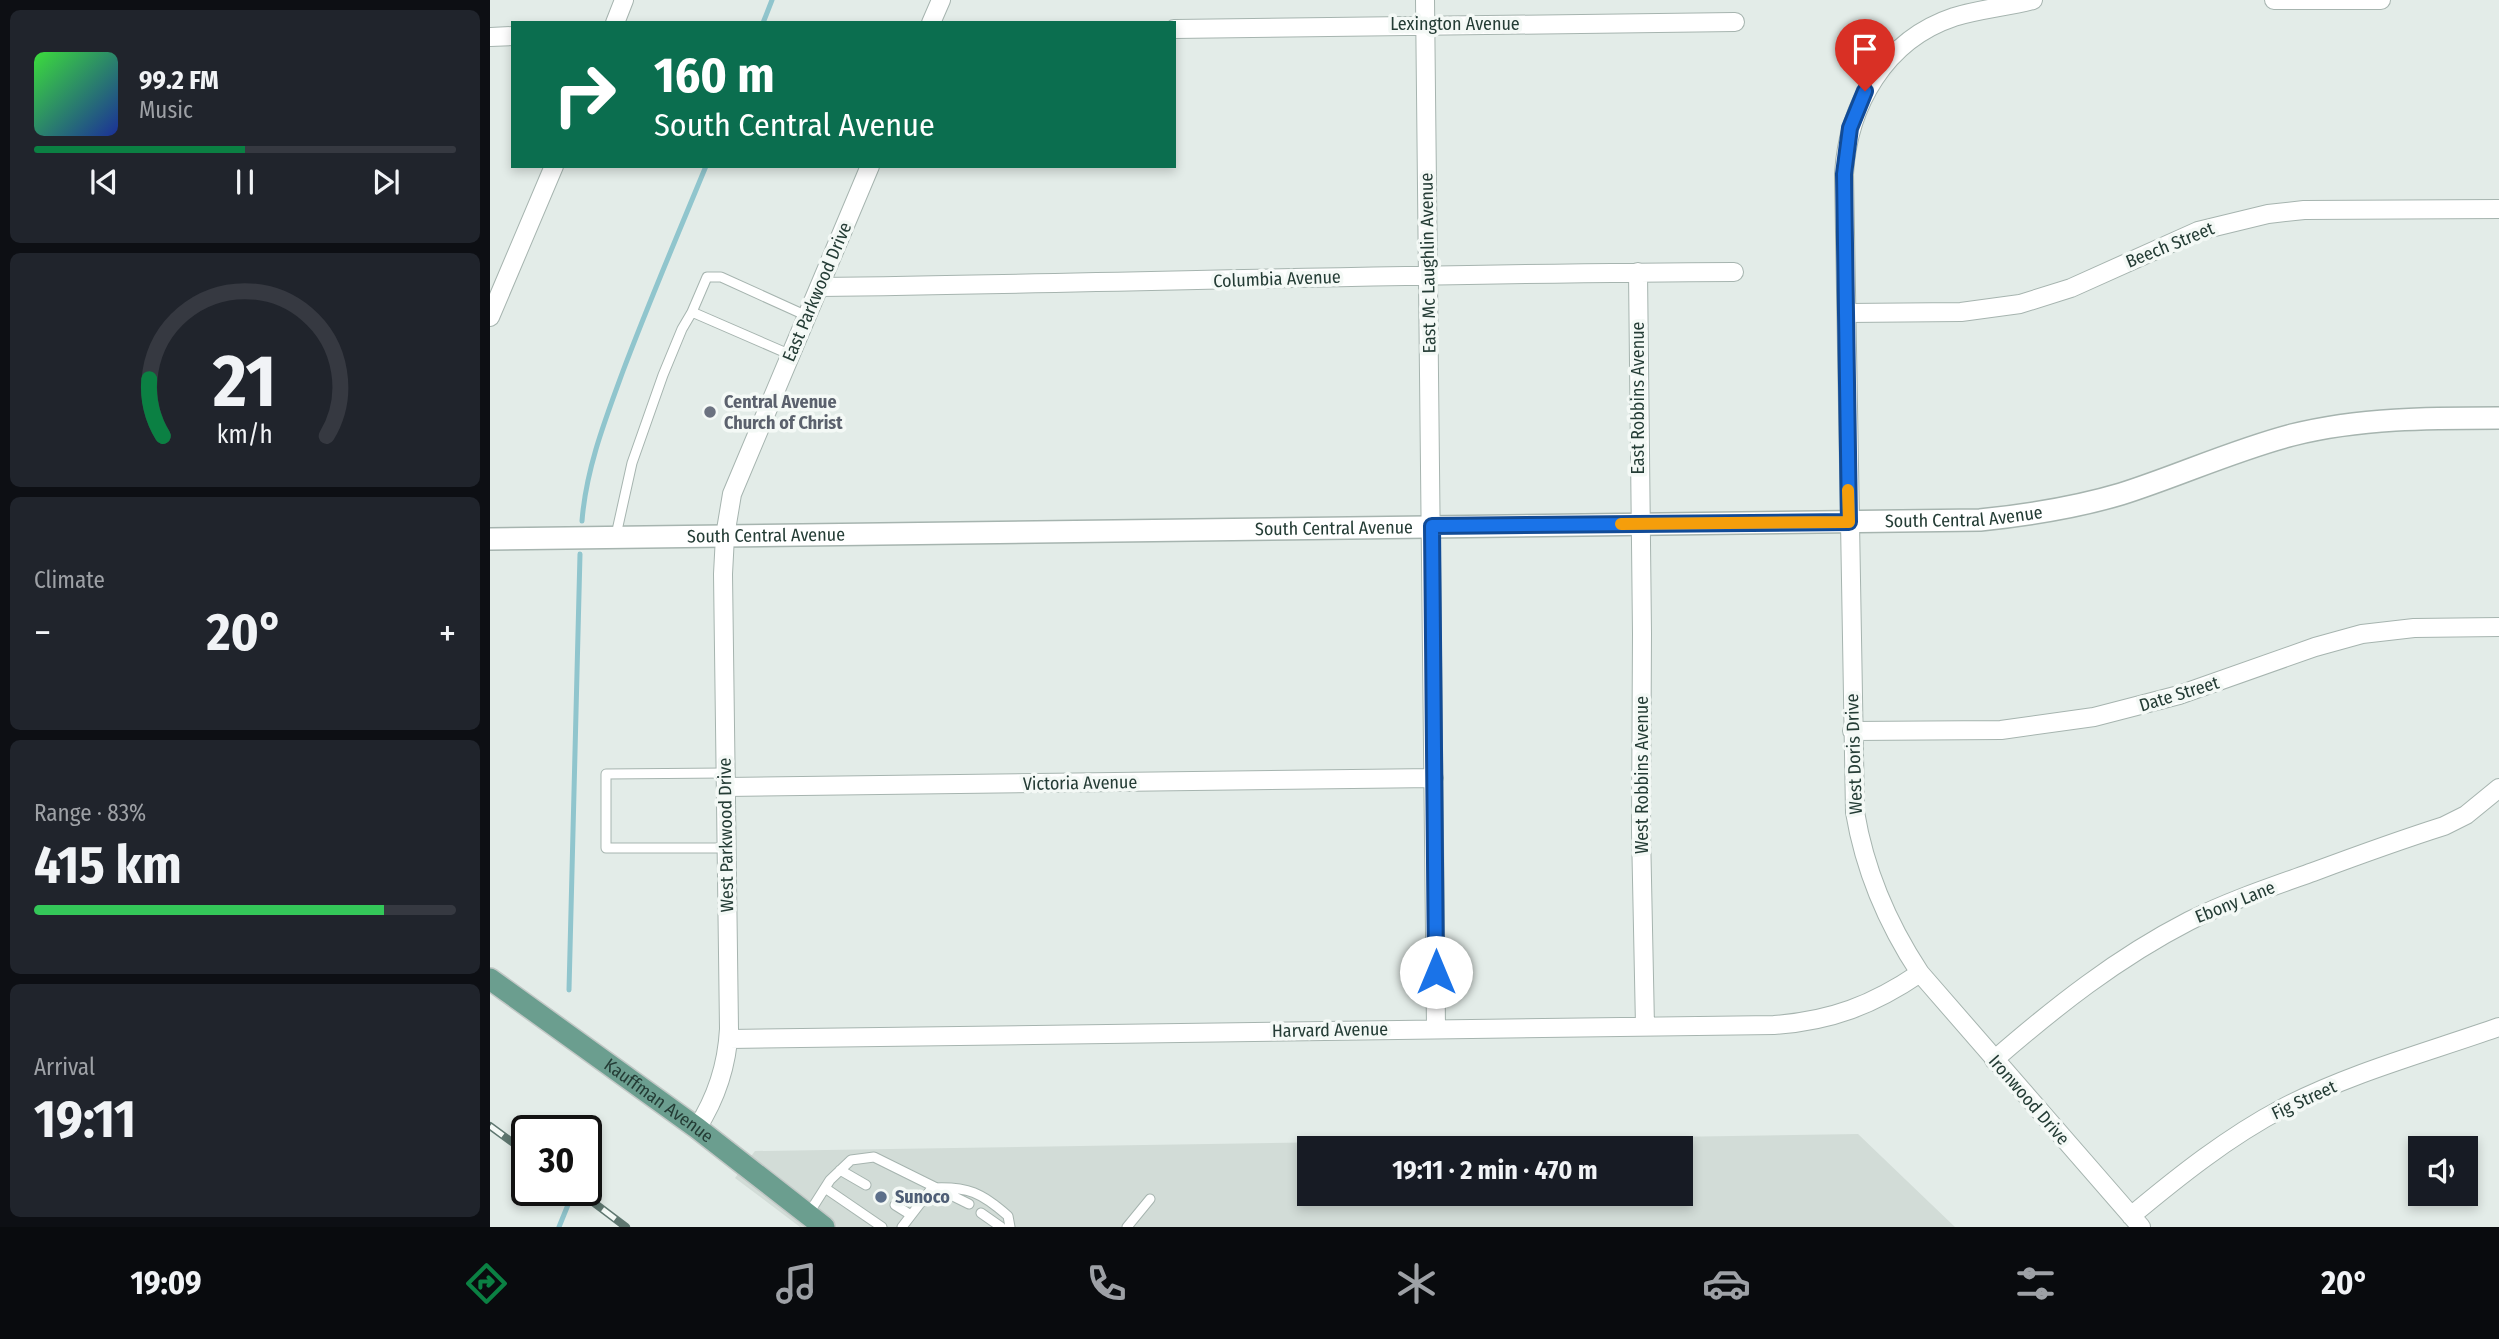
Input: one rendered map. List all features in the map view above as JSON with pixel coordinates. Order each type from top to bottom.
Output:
[{"type":"main road","name":"Kauffman Avenue","points":[[490,979],[697,1128],[816,1221]]},
{"type":"street","points":[[616,21],[624,0]]},
{"type":"street","points":[[932,21],[941,0]]},
{"type":"street","name":"East Mc Laughlin Avenue","points":[[1425,0],[1436,1028]]},
{"type":"street","name":"West Doris Drive","points":[[1920,973],[1888,919],[1865,861],[1855,812],[1845,151],[1850,128],[1865,91],[1889,60],[1922,32],[1952,18],[2033,0]]},
{"type":"street","points":[[2273,0],[2381,0]]},
{"type":"street","name":"Lexington Avenue","points":[[1176,29],[1735,22]]},
{"type":"street","points":[[490,37],[511,37]]},
{"type":"street","points":[[490,317],[495,292],[553,168]]},
{"type":"street","name":"East Parkwood Drive","points":[[725,536],[732,494],[869,168]]},
{"type":"street","name":"Beech Street","points":[[1846,313],[1961,312],[2020,304],[2071,288],[2198,231],[2268,214],[2304,210],[2499,209]]},
{"type":"street","name":"East Robbins Avenue","points":[[1638,272],[1639,524]]},
{"type":"street","name":"Columbia Avenue","points":[[820,287],[1734,272]]},
{"type":"street","name":"South Central Avenue","points":[[490,539],[1980,520],[2059,510],[2123,493],[2302,433],[2366,422],[2425,418],[2499,418]]},
{"type":"street","name":"West Robbins Avenue","points":[[1639,524],[1645,1026]]},
{"type":"street","name":"West Parkwood Drive","points":[[697,1128],[719,1086],[729,1039],[723,575],[725,536]]},
{"type":"street","name":"Date Street","points":[[1852,731],[2001,730],[2094,717],[2179,695],[2315,647],[2362,634],[2414,628],[2499,627]]},
{"type":"street","name":"Victoria Avenue","points":[[725,780],[1434,778]]},
{"type":"street","name":"Ebony Lane","points":[[1994,1060],[2088,984],[2137,951],[2188,922],[2227,903],[2444,826],[2466,815],[2499,788]]},
{"type":"street","name":"Harvard Avenue","points":[[729,1039],[1774,1025],[1829,1017],[1859,1008],[1890,994],[1920,973]]},
{"type":"street","name":"Ironwood Drive","points":[[1920,973],[2136,1222]]},
{"type":"street","name":"Fig Street","points":[[2136,1222],[2206,1156],[2284,1107],[2331,1086],[2499,1027]]},
{"type":"lane","points":[[616,537],[632,463],[682,328],[707,277],[721,277],[807,316]]},
{"type":"lane","points":[[692,312],[791,355]]},
{"type":"lane","points":[[725,780],[606,774],[606,848],[727,848]]},
{"type":"lane","points":[[816,1221],[825,1188],[840,1170],[850,1160],[874,1157],[969,1204]]},
{"type":"lane","points":[[840,1170],[866,1185]]},
{"type":"lane","points":[[902,1227],[932,1188],[958,1186],[989,1199],[1008,1216],[1010,1227]]},
{"type":"lane","points":[[825,1188],[883,1227]]},
{"type":"lane","points":[[1127,1227],[1150,1199]]},
{"type":"lane","points":[[895,1205],[911,1215]]},
{"type":"lane","points":[[981,1213],[1002,1227]]},
{"type":"shaded area","points":[[1858,1134],[1955,1227],[800,1227],[735,1178],[755,1151],[1297,1143],[1297,1206],[1693,1206],[1693,1137]]},
{"type":"waterway","points":[[764,21],[772,0]]},
{"type":"waterway","points":[[582,521],[597,445],[643,319],[705,168]]},
{"type":"waterway","points":[[569,990],[580,554]]},
{"type":"waterway","points":[[559,1227],[568,1206]]},
{"type":"railway","points":[[490,1126],[511,1141]]},
{"type":"railway","points":[[598,1206],[626,1227]]},
{"type":"slow traffic","points":[[1621,524],[1849,522],[1848,490]]},
{"type":"place","name":"Central Avenue Church of Christ","points":[[710,412]]},
{"type":"place","name":"Sunoco","points":[[881,1197]]},
{"type":"route","points":[[1436,972],[1432,526],[1849,522],[1844,174],[1850,128],[1865,91]]}]
